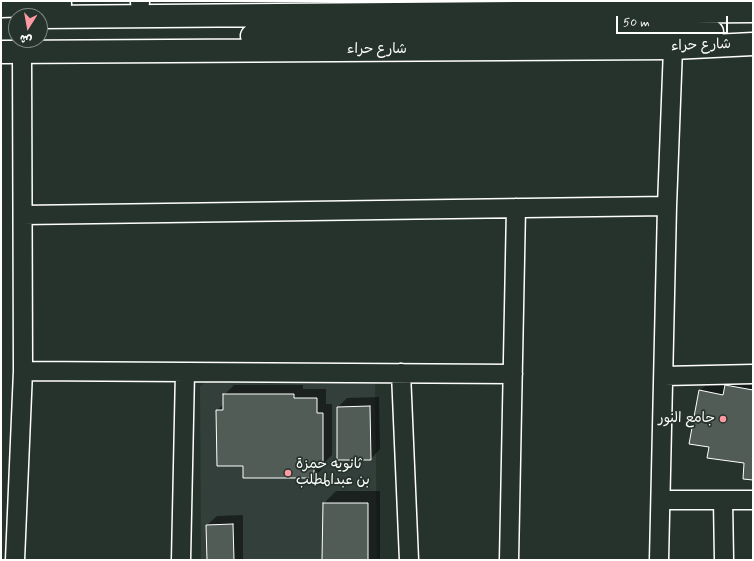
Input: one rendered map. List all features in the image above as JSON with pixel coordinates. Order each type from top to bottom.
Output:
[{"type":"main road","points":[[1,6],[223,1]]},
{"type":"main road","points":[[48,17],[749,26]]},
{"type":"main road","name":"شارع حراء","points":[[48,37],[749,26]]},
{"type":"main road","name":"شارع حراء","points":[[7,47],[673,48],[749,26]]},
{"type":"street","points":[[7,47],[23,215],[23,371],[15,560]]},
{"type":"street","points":[[659,560],[667,206],[673,48]]},
{"type":"street","points":[[23,215],[667,206]]},
{"type":"street","points":[[509,560],[516,208]]},
{"type":"street","points":[[23,371],[513,374]]},
{"type":"street","points":[[181,560],[185,372]]},
{"type":"street","points":[[401,373],[409,560]]},
{"type":"street","points":[[664,376],[753,374]]},
{"type":"street","points":[[661,500],[753,500]]},
{"type":"street","points":[[724,500],[724,560]]},
{"type":"shaded area","name":"ثانويه حمزة بن عبدالمطلب","points":[[375,379],[377,560],[201,560],[200,387],[207,380]]},
{"type":"building","name":"جامع النور","points":[[725,385],[753,390],[753,480],[743,479],[744,463],[707,458],[709,447],[689,444],[699,390],[723,395]]},
{"type":"building","points":[[223,394],[294,394],[294,398],[317,398],[317,413],[323,413],[323,465],[314,465],[314,478],[243,478],[243,466],[217,466],[216,410],[223,410]]},
{"type":"building","points":[[370,406],[371,460],[337,460],[337,407]]},
{"type":"building","points":[[323,503],[368,503],[368,560],[322,560]]},
{"type":"building","points":[[233,524],[234,560],[207,560],[206,525]]},
{"type":"place","name":"جامع النور","points":[[723,419]]},
{"type":"place","name":"ثانويه حمزة بن عبدالمطلب","points":[[288,473]]}]
